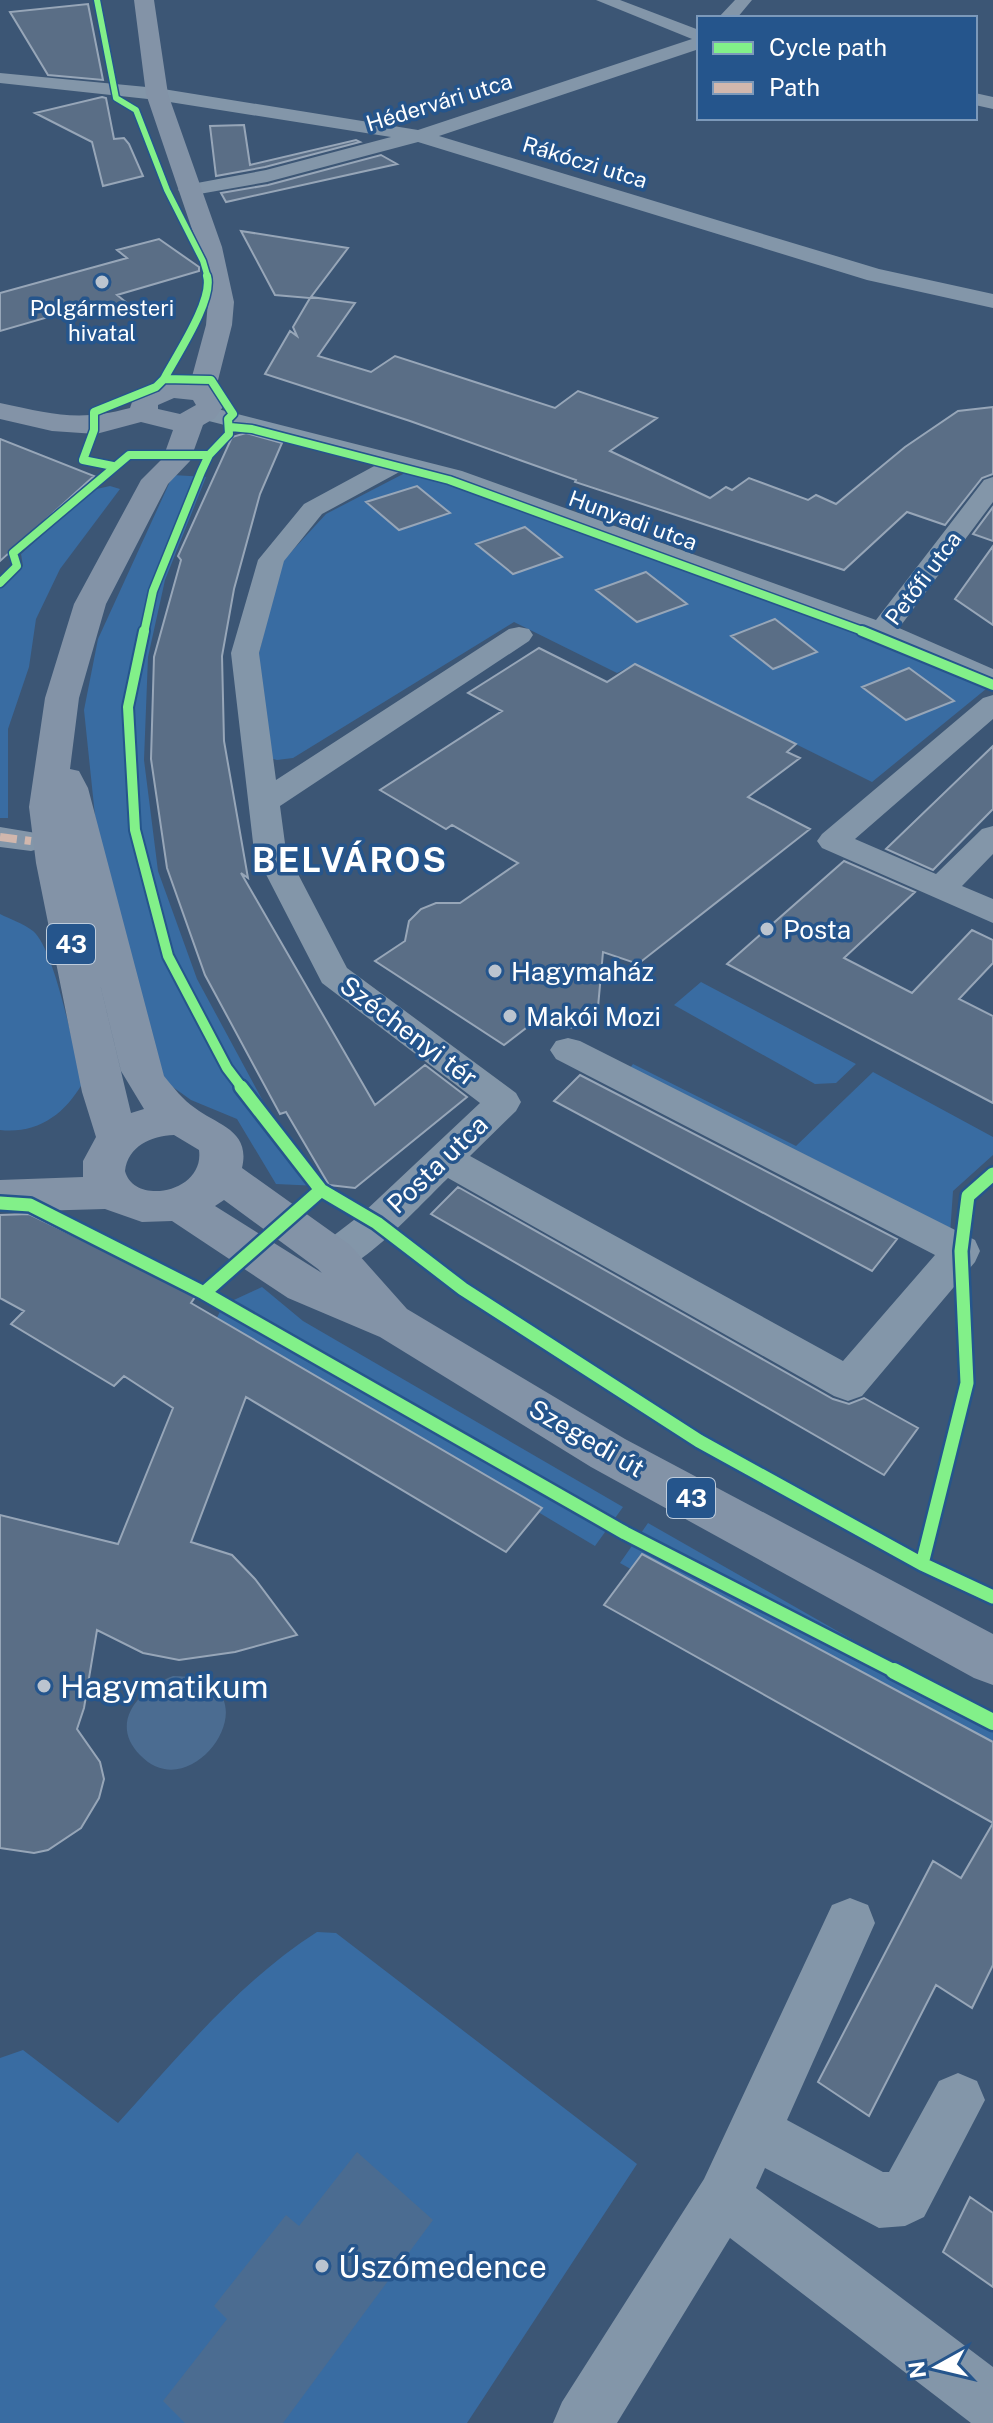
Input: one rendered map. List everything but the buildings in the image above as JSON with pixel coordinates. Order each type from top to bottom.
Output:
[{"type":"main road","name":"43","points":[[113,1192],[105,1179],[103,1164],[114,1143],[54,863],[47,807],[62,698],[90,604],[156,480],[176,461],[202,408],[221,302],[210,247],[157,94],[144,0]]},
{"type":"main road","points":[[156,480],[151,455],[151,407],[213,346]]},
{"type":"main road","points":[[0,411],[52,423],[96,426],[151,407],[174,390],[202,408]]},
{"type":"main road","name":"43","points":[[57,747],[74,802],[145,1081],[181,1120],[198,1125],[211,1134],[219,1146],[222,1159],[218,1173],[334,1257],[396,1324]]},
{"type":"main road","points":[[0,1174],[37,1172],[114,1143],[147,1123],[181,1120]]},
{"type":"main road","points":[[0,1196],[113,1192],[142,1206],[179,1204],[202,1191],[218,1173]]},
{"type":"main road","name":"43","points":[[179,1204],[304,1285],[396,1324]]},
{"type":"main road","name":"Szegedi út","points":[[396,1324],[608,1453],[993,1661]]},
{"type":"street","points":[[604,0],[697,35]]},
{"type":"street","points":[[731,16],[744,0]]},
{"type":"street","name":"Hédervári utca","points":[[188,190],[267,176],[419,136],[697,44]]},
{"type":"street","name":"Rákóczi utca","points":[[0,78],[157,94],[419,136],[875,275],[993,301]]},
{"type":"street","name":"Hunyadi utca","points":[[202,408],[453,476],[882,631],[993,679]]},
{"type":"street","name":"Széchenyi tér","points":[[400,462],[313,509],[271,560],[245,653],[270,851],[334,975],[503,1102]]},
{"type":"street","name":"Petőfi utca","points":[[882,631],[993,485]]},
{"type":"street","points":[[263,803],[519,635]]},
{"type":"street","points":[[993,704],[833,841],[993,912]]},
{"type":"street","points":[[940,889],[993,836]]},
{"type":"street","points":[[0,837],[31,841]]},
{"type":"street","points":[[443,1158],[848,1384],[961,1251],[568,1050]]},
{"type":"street","name":"Posta utca","points":[[334,1257],[377,1223],[503,1102]]},
{"type":"street","points":[[583,2423],[723,2198],[850,1923]]},
{"type":"street","points":[[752,2131],[879,2200],[905,2198],[958,2100]]},
{"type":"street","points":[[723,2198],[993,2403]]},
{"type":"shaded area","points":[[405,473],[447,484],[874,639],[986,689],[872,782],[635,664],[617,673],[514,622],[293,758],[277,760],[266,757],[259,653],[281,563],[326,514]]},
{"type":"shaded area","points":[[173,475],[206,477],[165,580],[148,657],[144,760],[158,871],[197,979],[271,1116],[319,1186],[276,1184],[237,1119],[191,1100],[163,1080],[97,835],[84,710],[98,639]]},
{"type":"shaded area","points":[[110,486],[120,489],[60,569],[36,619],[29,667],[8,729],[8,818],[0,818],[0,587],[23,566],[21,554],[92,490]]},
{"type":"shaded area","points":[[0,914],[33,931],[49,958],[82,1084],[58,1113],[26,1129],[0,1130]]},
{"type":"shaded area","points":[[701,982],[856,1064],[836,1083],[815,1084],[674,1005]]},
{"type":"shaded area","points":[[633,1064],[796,1146],[873,1072],[993,1137],[993,1155],[953,1191],[950,1234],[626,1073]]},
{"type":"shaded area","points":[[262,1287],[303,1321],[623,1507],[595,1546],[216,1320],[223,1305]]},
{"type":"shaded area","points":[[648,1523],[993,1720],[993,1773],[620,1563]]},
{"type":"shaded area","points":[[173,1676],[205,1682],[222,1697],[226,1717],[219,1738],[204,1756],[184,1768],[162,1769],[140,1755],[131,1743],[127,1731],[128,1719],[132,1708],[149,1689]]},
{"type":"shaded area","points":[[317,1932],[336,1933],[637,2164],[467,2423],[0,2423],[0,2058],[23,2050],[118,2123],[236,1996]]},
{"type":"shaded area","name":"Úszómedence","points":[[357,2152],[433,2220],[283,2423],[185,2423],[163,2401],[227,2319],[214,2306],[286,2215],[299,2226]]},
{"type":"marked path","points":[[0,837],[31,841]]},
{"type":"cycle path","points":[[97,0],[116,98],[136,110],[167,190],[203,261],[209,283],[200,311],[164,379],[156,387],[94,412],[94,430],[83,460],[113,466]]},
{"type":"cycle path","points":[[164,379],[211,380],[233,414],[228,419],[229,434],[209,455],[201,472],[153,591],[128,707],[135,830],[168,956],[227,1068],[321,1190],[377,1223],[463,1289],[699,1441],[922,1564],[993,1597]]},
{"type":"cycle path","points":[[230,427],[252,429],[449,480],[879,637],[993,685]]},
{"type":"cycle path","points":[[0,583],[17,566],[13,553],[129,455],[209,455]]},
{"type":"cycle path","points":[[922,1564],[967,1383],[961,1251],[968,1196],[993,1174]]},
{"type":"cycle path","points":[[0,1203],[30,1205],[204,1293],[321,1190]]},
{"type":"cycle path","points":[[204,1293],[625,1533],[993,1722]]},
{"type":"place","name":"Polgármesteri hivatal","points":[[102,282]]},
{"type":"place","name":"Posta","points":[[767,929]]},
{"type":"place","name":"Hagymaház","points":[[495,971]]},
{"type":"place","name":"Makói Mozi","points":[[510,1016]]},
{"type":"place","name":"Hagymatikum","points":[[44,1686]]},
{"type":"place","name":"Úszómedence","points":[[322,2266]]},
{"type":"district","name":"BELVÁROS","points":[[350,860]]}]
